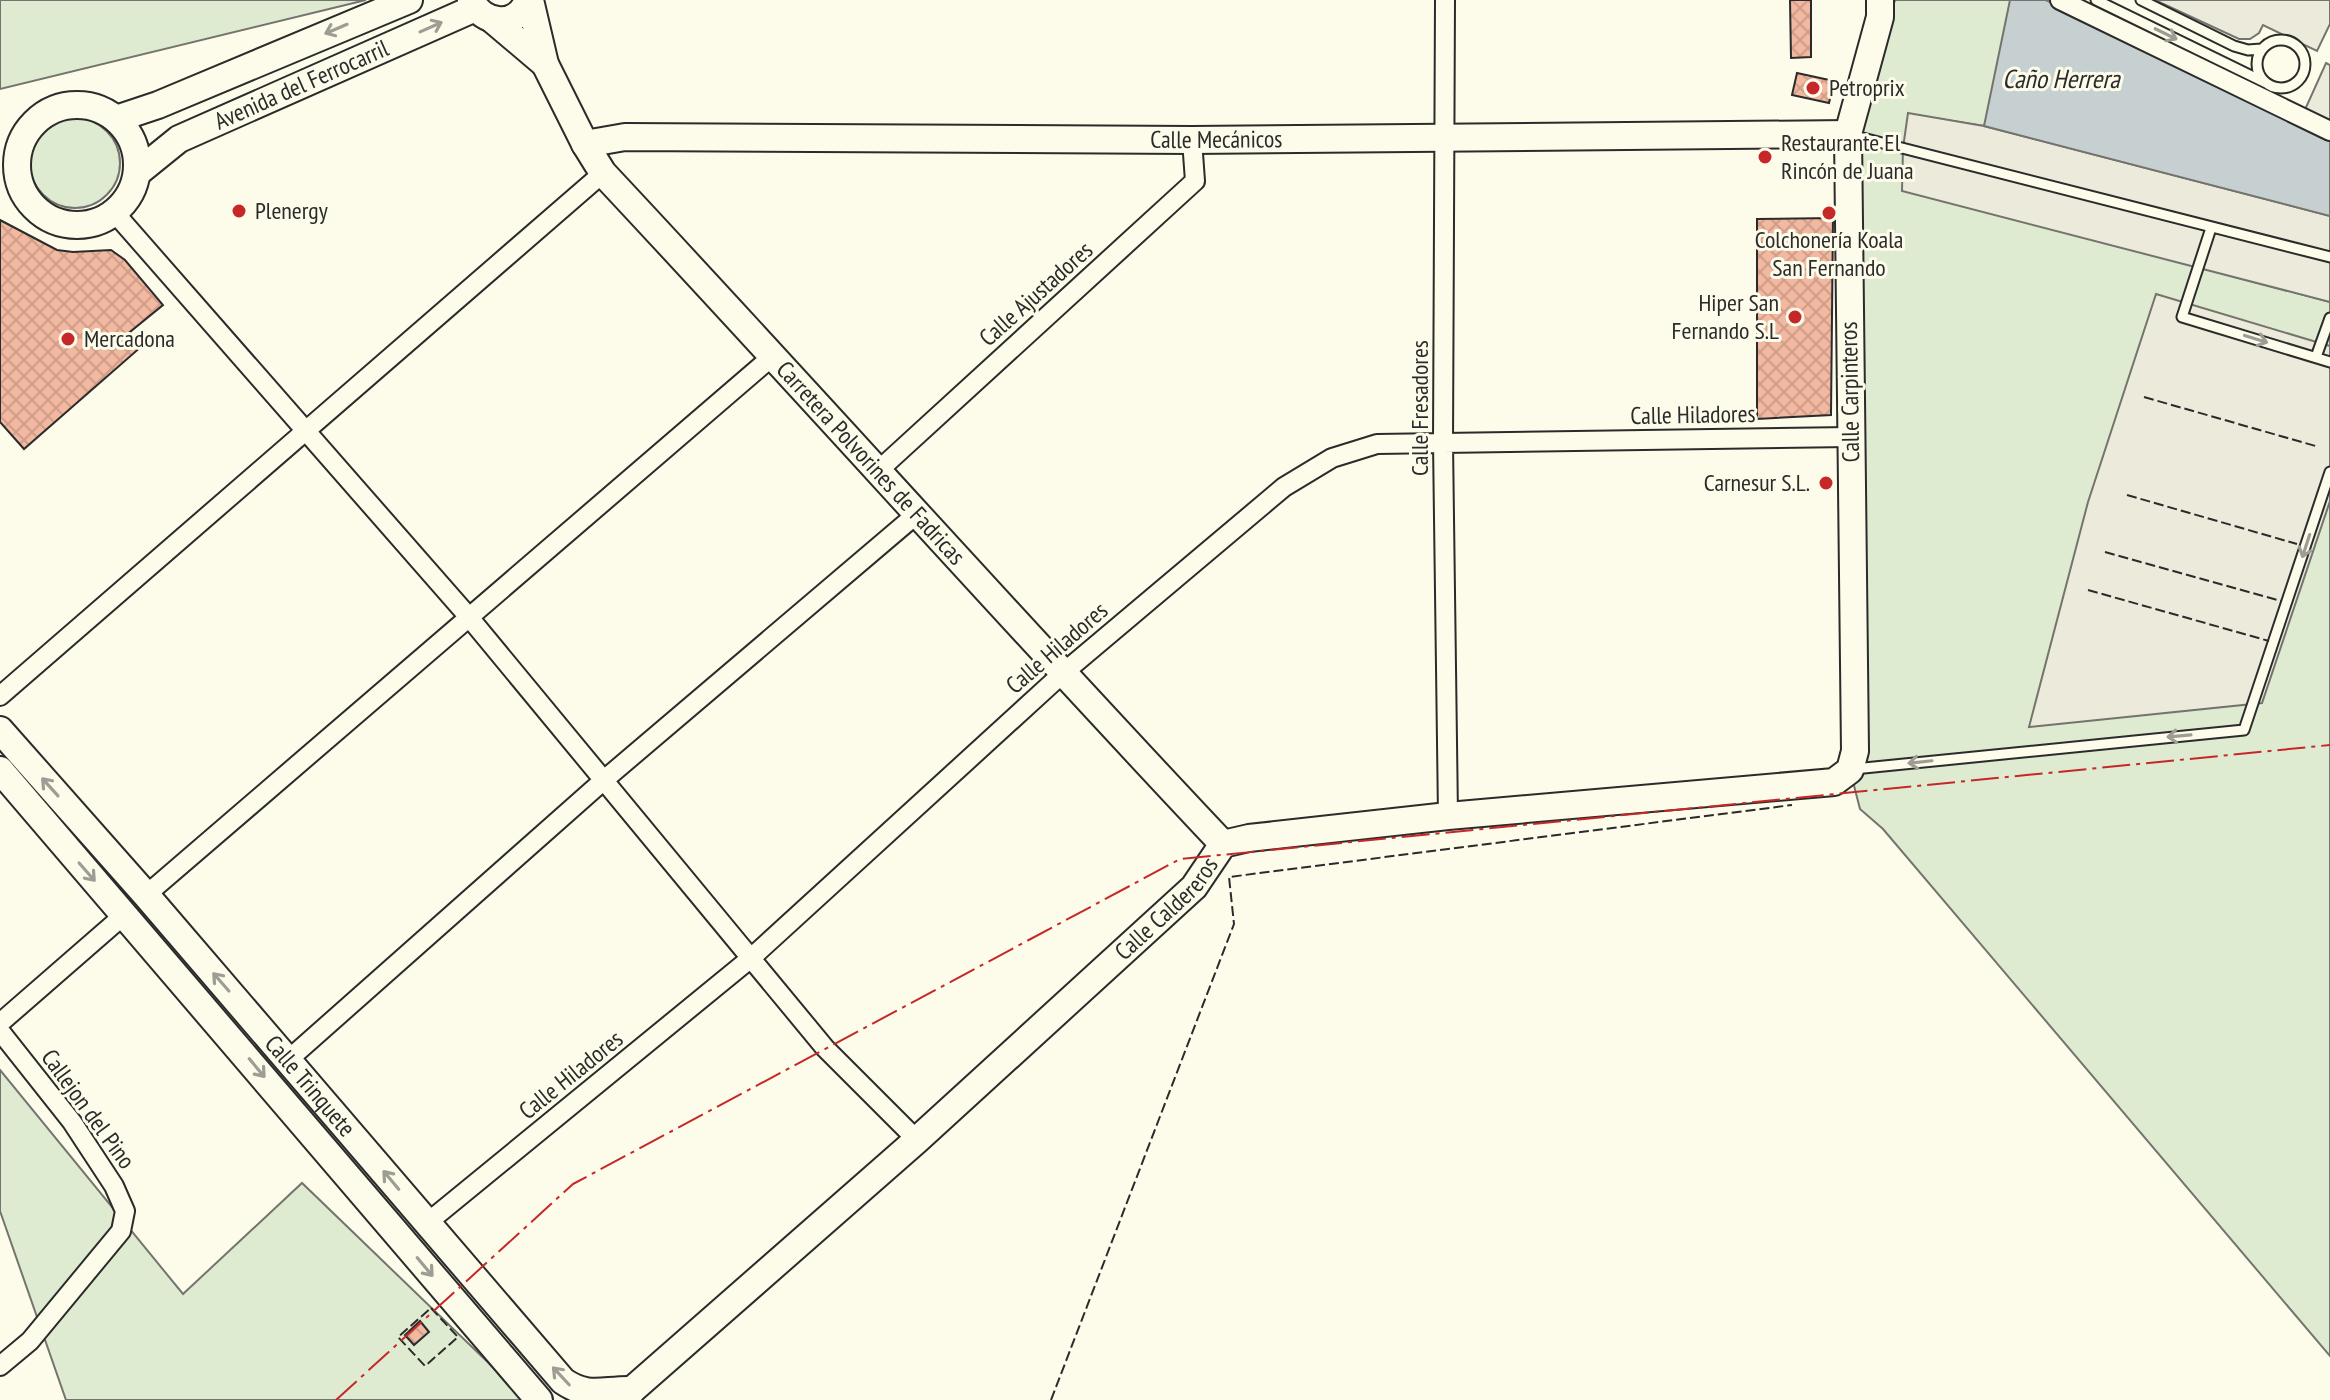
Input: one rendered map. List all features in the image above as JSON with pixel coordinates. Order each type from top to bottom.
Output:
[{"type":"street","name":"Avenida del Ferrocarril","points":[[116,119],[158,105],[409,0]]},
{"type":"street","name":"Avenida del Ferrocarril","points":[[114,212],[133,188],[137,173],[179,139],[479,9],[512,19],[520,14],[529,0]]},
{"type":"street","name":"Carretera Polvorines de Fadricas","points":[[529,0],[545,64],[603,173],[774,355],[1062,674],[1223,844]]},
{"type":"street","name":"Calle Fresadores","points":[[1445,0],[1447,138],[1443,443],[1448,816]]},
{"type":"street","points":[[2060,0],[2330,131]]},
{"type":"street","name":"Calle Carpinteros","points":[[1850,770],[1855,751],[1848,134],[1885,6]]},
{"type":"street","name":"Carretera Polvorines de Fadricas","points":[[479,9],[545,64]]},
{"type":"street","points":[[137,173],[136,153],[129,134],[116,119],[99,109],[80,105],[61,107],[43,115],[10,148],[27,198],[41,212],[58,222],[78,225],[97,222],[114,212],[468,616],[825,1048],[917,1140]]},
{"type":"street","name":"Calle Mecánicos","points":[[585,144],[625,137],[1192,140],[1848,134]]},
{"type":"street","name":"Calle Ajustadores","points":[[879,470],[1195,181],[1192,140]]},
{"type":"street","points":[[0,696],[603,173]]},
{"type":"street","points":[[0,196],[27,198]]},
{"type":"street","points":[[146,895],[774,355]]},
{"type":"street","name":"Calle Hiladores","points":[[427,1223],[751,958],[1062,674],[1284,487],[1332,458],[1377,444],[1850,437]]},
{"type":"street","points":[[288,1060],[604,780],[918,513]]},
{"type":"street","name":"Calle Trinquete","points":[[0,730],[146,895],[563,1381],[576,1390],[591,1394],[614,1390],[628,1395]]},
{"type":"street","name":"Calle Trinquete","points":[[0,770],[539,1400]]},
{"type":"street","name":"Calle Caldereros","points":[[628,1395],[917,1140],[1197,884],[1223,844],[1249,838],[1448,816],[1834,782],[1850,770]]},
{"type":"street","points":[[0,1023],[124,915]]},
{"type":"street","name":"Callejon del Pino","points":[[0,1031],[72,1122],[114,1186],[125,1211],[121,1231],[30,1341],[0,1366]]},
{"type":"lane","points":[[2096,0],[2273,87],[2289,87],[2300,79],[2305,63],[2301,50],[2288,40],[2272,41],[2261,49],[2248,50],[2141,0]]},
{"type":"lane","points":[[2261,49],[2256,63],[2257,71],[2266,83]]},
{"type":"lane","points":[[1848,134],[2330,257]]},
{"type":"lane","points":[[2211,228],[2182,317],[2330,362]]},
{"type":"lane","points":[[2316,357],[2330,318]]},
{"type":"lane","points":[[1850,770],[2244,730],[2330,472]]},
{"type":"green space","points":[[0,0],[366,0],[0,89]]},
{"type":"green space","points":[[1896,0],[2025,0],[1984,126],[1908,114],[2198,267],[2330,302],[2330,1356],[1883,829],[1860,809],[1850,770],[1848,134],[1880,17]]},
{"type":"green space","points":[[75,118],[92,121],[107,131],[117,146],[120,163],[117,180],[107,195],[92,205],[75,208],[58,205],[43,195],[33,180],[30,163],[33,146],[43,131],[58,121]]},
{"type":"green space","points":[[0,1070],[183,1294],[302,1183],[527,1400],[66,1400],[0,1211]]},
{"type":"shaded area","points":[[2155,0],[2330,0],[2330,24],[2317,51],[2263,25],[2259,33],[2250,39],[2239,39]]},
{"type":"shaded area","points":[[2326,63],[2330,65],[2330,127],[2303,114]]},
{"type":"shaded area","points":[[1908,113],[1984,126],[2330,216],[2330,302],[1902,191]]},
{"type":"shaded area","points":[[2156,294],[2330,346],[2330,501],[2262,703],[2029,727],[2088,502]]},
{"type":"water","name":"Caño Herrera","points":[[2010,0],[2046,0],[2330,137],[2330,216],[1984,126]]},
{"type":"building","points":[[1790,0],[1811,0],[1811,57],[1791,58]]},
{"type":"building","name":"Petroprix","points":[[1797,73],[1834,81],[1829,103],[1792,95]]},
{"type":"building","name":"Hiper San Fernando S.L","points":[[1833,218],[1831,415],[1757,419],[1757,219]]},
{"type":"building","name":"Mercadona","points":[[0,220],[57,250],[111,250],[125,260],[163,305],[130,332],[142,346],[24,449],[0,422]]},
{"type":"building","points":[[420,1321],[429,1332],[414,1345],[405,1335]]},
{"type":"fence","points":[[2144,397],[2319,447]]},
{"type":"fence","points":[[2127,495],[2297,544]]},
{"type":"fence","points":[[2105,552],[2281,601]]},
{"type":"fence","points":[[2088,590],[2269,641]]},
{"type":"fence","points":[[1051,1400],[1234,924],[1229,877],[1792,805]]},
{"type":"fence","points":[[431,1308],[458,1337],[425,1366],[398,1337],[431,1308]]},
{"type":"power","points":[[336,1400],[573,1184],[1180,859],[2330,745]]},
{"type":"place","name":"Petroprix","points":[[1813,88]]},
{"type":"place","name":"Restaurante El Rincón de Juana","points":[[1765,157]]},
{"type":"place","name":"Plenergy","points":[[239,211]]},
{"type":"place","name":"Colchonería Koala San Fernando","points":[[1829,213]]},
{"type":"place","name":"Hiper San Fernando S.L","points":[[1795,317]]},
{"type":"place","name":"Mercadona","points":[[68,339]]},
{"type":"place","name":"Carnesur S.L.","points":[[1826,483]]}]
